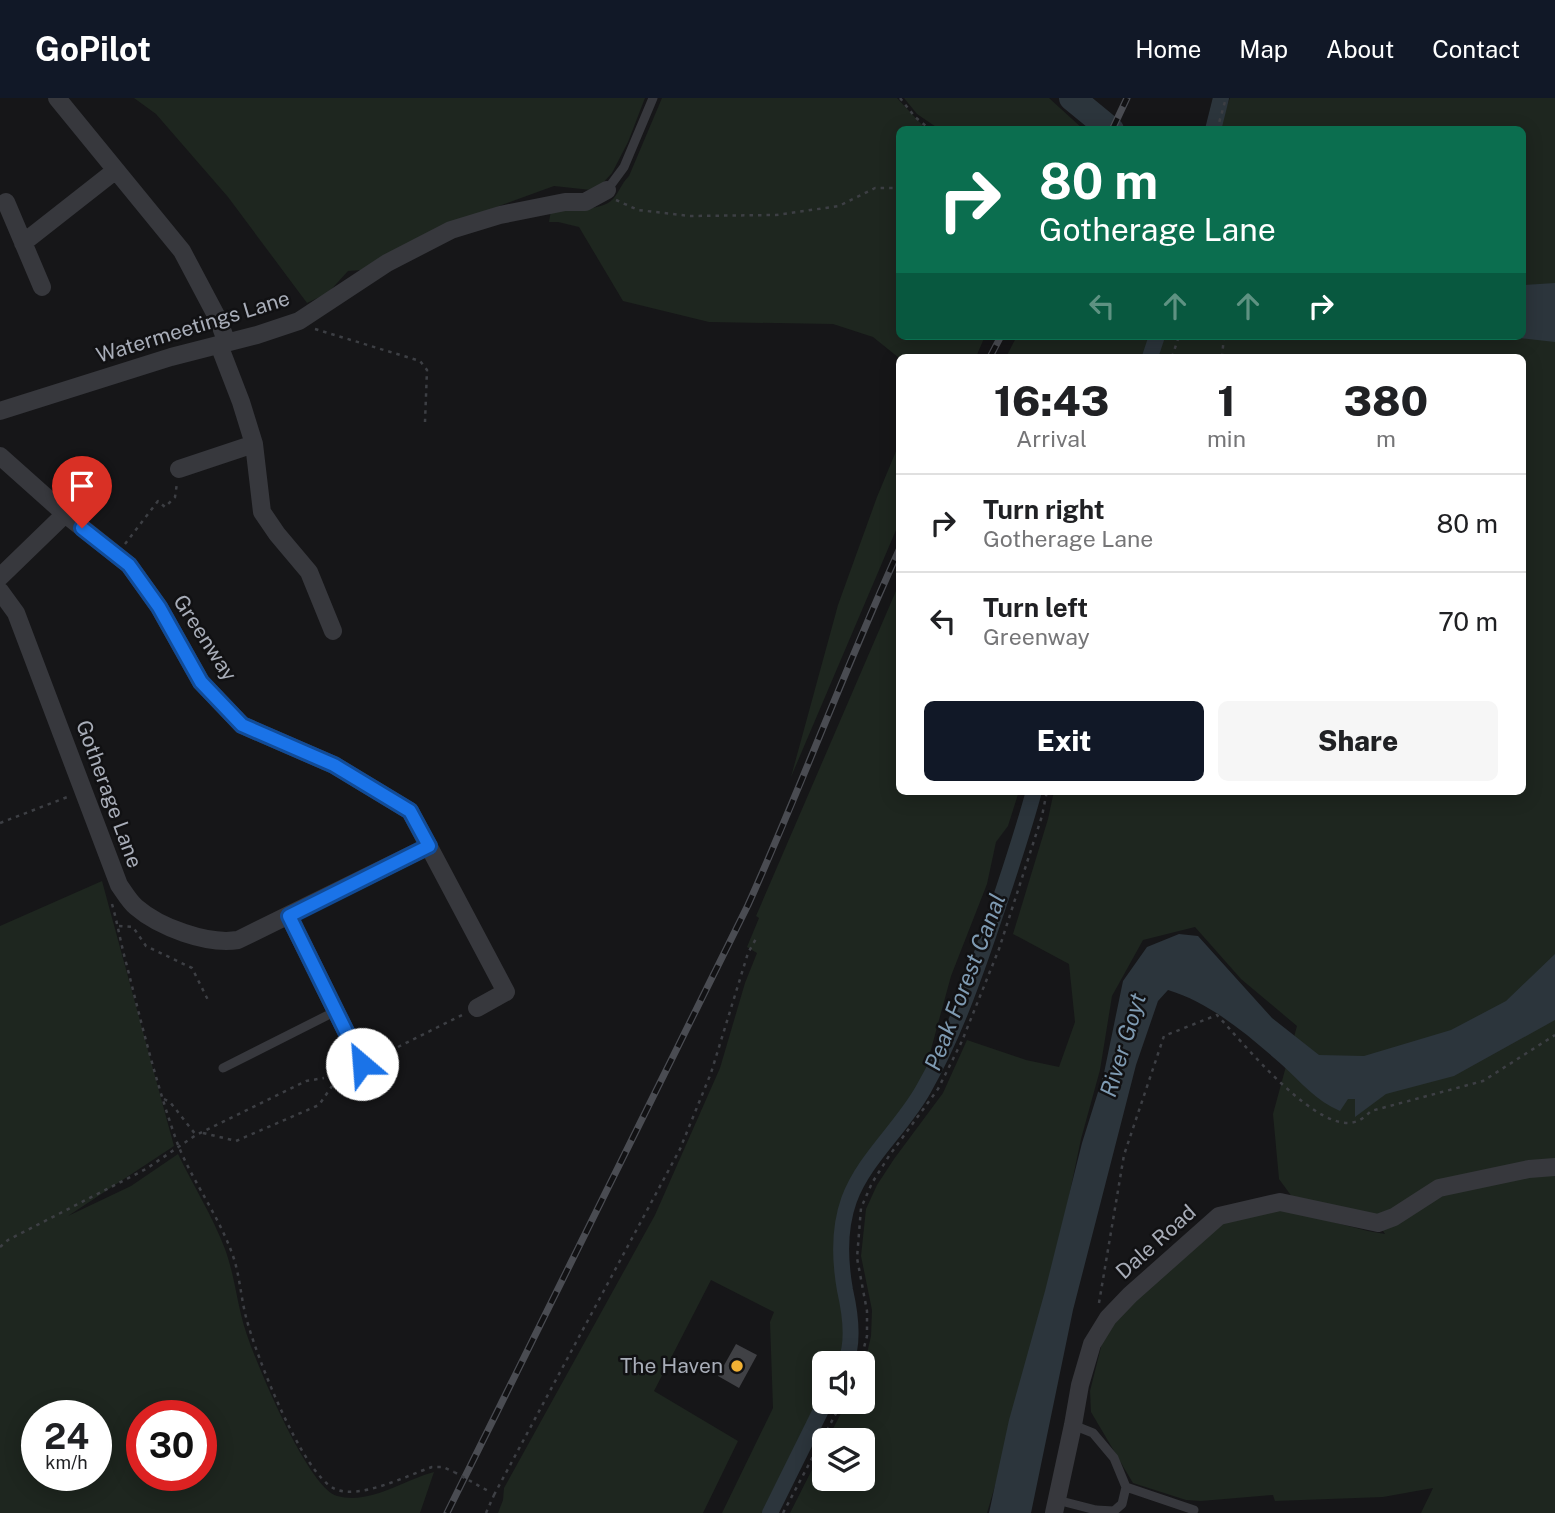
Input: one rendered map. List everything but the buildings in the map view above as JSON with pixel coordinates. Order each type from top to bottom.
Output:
[{"type":"street","points":[[57,98],[182,251],[218,318],[223,344],[254,444],[262,512],[309,572],[333,631]]},
{"type":"street","points":[[23,243],[116,170]]},
{"type":"street","name":"Watermeetings Lane","points":[[0,411],[171,356],[257,335],[301,319],[387,263],[451,230],[500,215],[565,202],[585,202],[607,190]]},
{"type":"street","points":[[6,202],[41,287]]},
{"type":"street","points":[[179,469],[254,444]]},
{"type":"street","name":"Greenway","points":[[0,456],[65,514],[129,565],[159,607],[201,682],[242,725],[334,765],[410,811],[506,992],[477,1007]]},
{"type":"street","points":[[0,577],[65,514]]},
{"type":"street","name":"Gotherage Lane","points":[[0,591],[16,613],[119,885],[136,907],[203,940],[237,940],[429,846]]},
{"type":"street","points":[[289,916],[362,1064]]},
{"type":"street","points":[[340,1075],[383,1054]]},
{"type":"street","name":"Dale Road","points":[[1055,1506],[1080,1385],[1092,1344],[1108,1318],[1130,1295],[1219,1216],[1280,1202],[1378,1223],[1394,1217],[1439,1188],[1529,1169],[1555,1167]]},
{"type":"lane","points":[[607,190],[624,167],[653,98]]},
{"type":"lane","points":[[223,1068],[336,1011]]},
{"type":"lane","points":[[1055,1506],[1114,1511],[1122,1504],[1126,1487],[1114,1458],[1093,1433],[1073,1425]]},
{"type":"lane","points":[[1126,1487],[1181,1510],[1194,1510]]},
{"type":"path","points":[[900,98],[926,126]]},
{"type":"path","points":[[1218,126],[1226,98]]},
{"type":"path","points":[[607,190],[613,199],[638,209],[690,216],[776,215],[839,206],[875,188],[896,188]]},
{"type":"path","points":[[301,319],[324,333],[420,361],[427,370],[425,422]]},
{"type":"path","points":[[117,555],[158,501],[165,507],[175,497],[179,469]]},
{"type":"path","points":[[0,823],[83,791]]},
{"type":"path","points":[[863,1351],[867,1336],[867,1311],[857,1258],[861,1208],[872,1183],[889,1156],[938,1089],[962,1041],[999,949],[1042,816],[1046,795]]},
{"type":"path","points":[[119,885],[111,891],[110,896],[126,962],[179,1146],[234,1260],[246,1318],[276,1399],[307,1459],[336,1489],[364,1490],[432,1467],[443,1467],[492,1494]]},
{"type":"path","points":[[119,926],[133,928],[146,946],[188,965],[208,1000]]},
{"type":"path","points":[[486,1513],[492,1494],[680,1149],[712,1073],[748,953],[757,937]]},
{"type":"path","points":[[383,1054],[477,1007]]},
{"type":"path","points":[[1099,1304],[1124,1155],[1164,1036],[1217,1015],[1289,1091],[1316,1113],[1348,1124],[1363,1119],[1371,1111],[1483,1081],[1555,1035]]},
{"type":"path","points":[[0,1247],[8,1240],[146,1169],[201,1132],[306,1081],[340,1075]]},
{"type":"path","points":[[201,1132],[236,1141],[319,1105],[340,1075]]},
{"type":"path","points":[[164,1099],[170,1102],[197,1135]]},
{"type":"path","points":[[783,1513],[836,1414]]},
{"type":"shaded area","points":[[134,98],[645,98],[628,142],[612,173],[601,185],[591,190],[554,186],[439,228],[361,270],[348,271],[328,293],[307,303],[228,197],[156,114]]},
{"type":"shaded area","points":[[662,98],[897,98],[923,126],[896,126],[896,340],[983,340],[977,354],[896,356],[873,337],[833,324],[709,322],[623,301],[579,227],[549,222],[551,210],[593,208],[608,203],[629,176]]},
{"type":"shaded area","points":[[904,98],[1049,98],[1080,126],[935,126],[917,114]]},
{"type":"shaded area","points":[[1230,98],[1555,98],[1555,1513],[1421,1513],[1433,1488],[1383,1497],[1275,1501],[1273,1495],[1201,1501],[1186,1500],[1133,1483],[1091,1412],[1090,1391],[1104,1335],[1141,1293],[1223,1221],[1282,1209],[1385,1234],[1378,1223],[1298,1205],[1279,1179],[1273,1114],[1297,1026],[1241,979],[1195,927],[1143,940],[1112,996],[1100,1070],[1081,1139],[1056,1259],[1018,1408],[987,1513],[790,1513],[812,1470],[812,1491],[875,1491],[875,1428],[833,1428],[841,1414],[875,1414],[875,1351],[868,1351],[872,1310],[861,1256],[866,1209],[877,1185],[943,1093],[967,1040],[1026,1060],[1059,1067],[1075,1022],[1069,964],[1013,934],[1053,795],[1526,795],[1526,354],[1008,354],[1015,340],[1526,340],[1526,126],[1219,126]]},
{"type":"shaded area","points":[[896,451],[896,530],[791,777],[838,605]]},
{"type":"shaded area","points":[[896,591],[896,795],[1018,795],[1008,826],[996,842],[987,884],[951,976],[930,1053],[938,1058],[909,1112],[864,1170],[848,1204],[842,1246],[850,1326],[849,1351],[812,1351],[812,1414],[819,1414],[770,1513],[722,1513],[773,1408],[770,1322],[774,1312],[711,1280],[654,1391],[738,1441],[703,1513],[498,1513],[504,1488],[655,1215],[720,1068],[745,983],[757,953],[747,947],[759,918],[756,916]]},
{"type":"shaded area","points":[[102,881],[174,1146],[68,1216],[131,1186],[178,1154],[225,1249],[243,1322],[260,1370],[298,1449],[325,1488],[337,1496],[362,1497],[434,1472],[420,1513],[0,1513],[0,926]]},
{"type":"water","points":[[1555,283],[1555,342],[1526,339],[1526,285]]},
{"type":"water","points":[[1179,934],[1198,936],[1272,1018],[1319,1055],[1364,1056],[1451,1030],[1506,1001],[1555,954],[1555,1020],[1454,1076],[1386,1094],[1355,1117],[1355,1099],[1348,1099],[1340,1111],[1331,1107],[1242,1031],[1214,1011],[1168,990],[1158,1001],[1136,1065],[1073,1310],[1031,1513],[989,1513],[1009,1420],[1082,1143],[1104,1073],[1123,981],[1147,947]]},
{"type":"waterway","name":"River Goyt","points":[[1072,98],[1106,126]]},
{"type":"waterway","name":"Peak Forest Canal","points":[[1214,126],[1221,98]]},
{"type":"waterway","name":"Peak Forest Canal","points":[[1151,354],[1156,340]]},
{"type":"waterway","name":"Peak Forest Canal","points":[[849,1351],[851,1327],[843,1279],[841,1245],[849,1200],[873,1157],[923,1090],[951,1033],[989,933],[1033,795]]},
{"type":"waterway","name":"Peak Forest Canal","points":[[770,1513],[819,1414]]},
{"type":"railway","points":[[1114,126],[1127,98]]},
{"type":"railway","points":[[992,354],[999,340]]},
{"type":"railway","points":[[447,1513],[748,905],[896,557]]},
{"type":"place","name":"The Haven","points":[[737,1366]]},
{"type":"route","points":[[82,528],[129,565],[159,607],[201,682],[242,725],[334,765],[410,811],[429,846],[289,916],[362,1064]]}]
